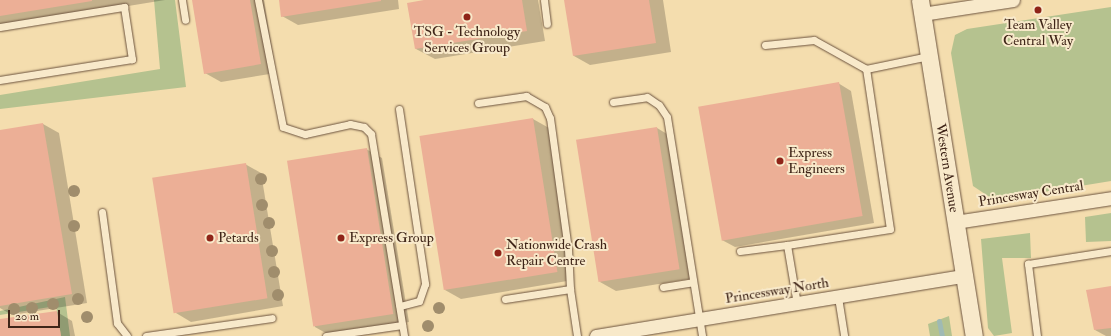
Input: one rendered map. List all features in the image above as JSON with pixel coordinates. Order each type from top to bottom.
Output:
[{"type":"street","points":[[921,7],[1013,0]]},
{"type":"street","name":"Western Avenue","points":[[921,7],[963,276],[974,336]]},
{"type":"street","name":"Princesway Central","points":[[955,222],[1111,198]]},
{"type":"street","name":"Princessway North","points":[[596,336],[838,298],[963,276]]},
{"type":"lane","points":[[182,0],[185,20]]},
{"type":"lane","points":[[258,0],[283,127],[305,134],[350,124],[364,127],[372,134],[404,336]]},
{"type":"lane","points":[[544,0],[547,24]]},
{"type":"lane","points":[[0,27],[124,7],[132,59],[0,80]]},
{"type":"lane","points":[[765,45],[814,40],[866,69],[929,56]]},
{"type":"lane","points":[[740,251],[890,229],[866,69]]},
{"type":"lane","points":[[478,103],[526,96],[545,107],[569,255],[570,289],[577,336]]},
{"type":"lane","points":[[612,102],[647,97],[659,105],[668,117],[702,336]]},
{"type":"lane","points":[[398,109],[425,284],[419,301],[400,306]]},
{"type":"lane","points":[[102,212],[117,323],[127,336]]},
{"type":"lane","points":[[788,245],[797,304]]},
{"type":"lane","points":[[1037,336],[1028,264],[1111,251]]},
{"type":"lane","points":[[663,287],[693,282]]},
{"type":"lane","points":[[505,299],[570,289]]},
{"type":"lane","points":[[838,298],[844,336]]},
{"type":"lane","points":[[146,336],[272,318]]},
{"type":"lane","points":[[326,336],[402,325]]},
{"type":"green space","points":[[154,0],[175,0],[186,87],[0,109],[0,95],[160,69]]},
{"type":"green space","points":[[1111,7],[1111,181],[994,200],[973,186],[951,53],[955,35],[967,29]]},
{"type":"green space","points":[[1111,213],[1111,241],[1086,242],[1085,217]]},
{"type":"green space","points":[[1030,233],[1031,258],[1002,258],[1012,333],[994,336],[988,328],[981,239]]},
{"type":"green space","points":[[65,297],[70,336],[61,336],[56,306],[0,315],[0,311]]},
{"type":"green space","points":[[949,316],[952,336],[930,336],[928,324]]},
{"type":"building","points":[[0,0],[92,0],[92,1],[0,16]]},
{"type":"building","points":[[192,0],[250,0],[261,64],[204,74]]},
{"type":"building","points":[[279,0],[381,0],[381,1],[281,17]]},
{"type":"building","name":"TSG - Technology Services Group","points":[[424,0],[522,0],[527,31],[415,49],[407,3]]},
{"type":"building","points":[[564,0],[649,0],[656,43],[573,56]]},
{"type":"building","name":"Express Engineers","points":[[839,82],[863,216],[722,241],[698,107]]},
{"type":"building","points":[[533,118],[557,272],[444,290],[419,136]]},
{"type":"building","points":[[43,123],[72,294],[0,306],[0,130]]},
{"type":"building","points":[[657,127],[680,269],[599,282],[576,140]]},
{"type":"building","name":"Express Group","points":[[367,148],[393,314],[313,327],[287,161]]},
{"type":"building","name":"Petards","points":[[246,163],[267,298],[174,313],[152,178]]},
{"type":"building","points":[[1111,286],[1111,328],[1094,330],[1086,290]]},
{"type":"building","points":[[57,311],[61,336],[0,336],[0,319]]},
{"type":"waterway","points":[[939,321],[942,336]]},
{"type":"place","name":"Team Valley Central Way","points":[[1038,10]]},
{"type":"place","name":"TSG - Technology Services Group","points":[[467,17]]},
{"type":"place","name":"Express Engineers","points":[[780,161]]},
{"type":"place","name":"Petards","points":[[210,238]]},
{"type":"place","name":"Express Group","points":[[341,238]]},
{"type":"place","name":"Nationwide Crash Repair Centre","points":[[498,253]]}]
